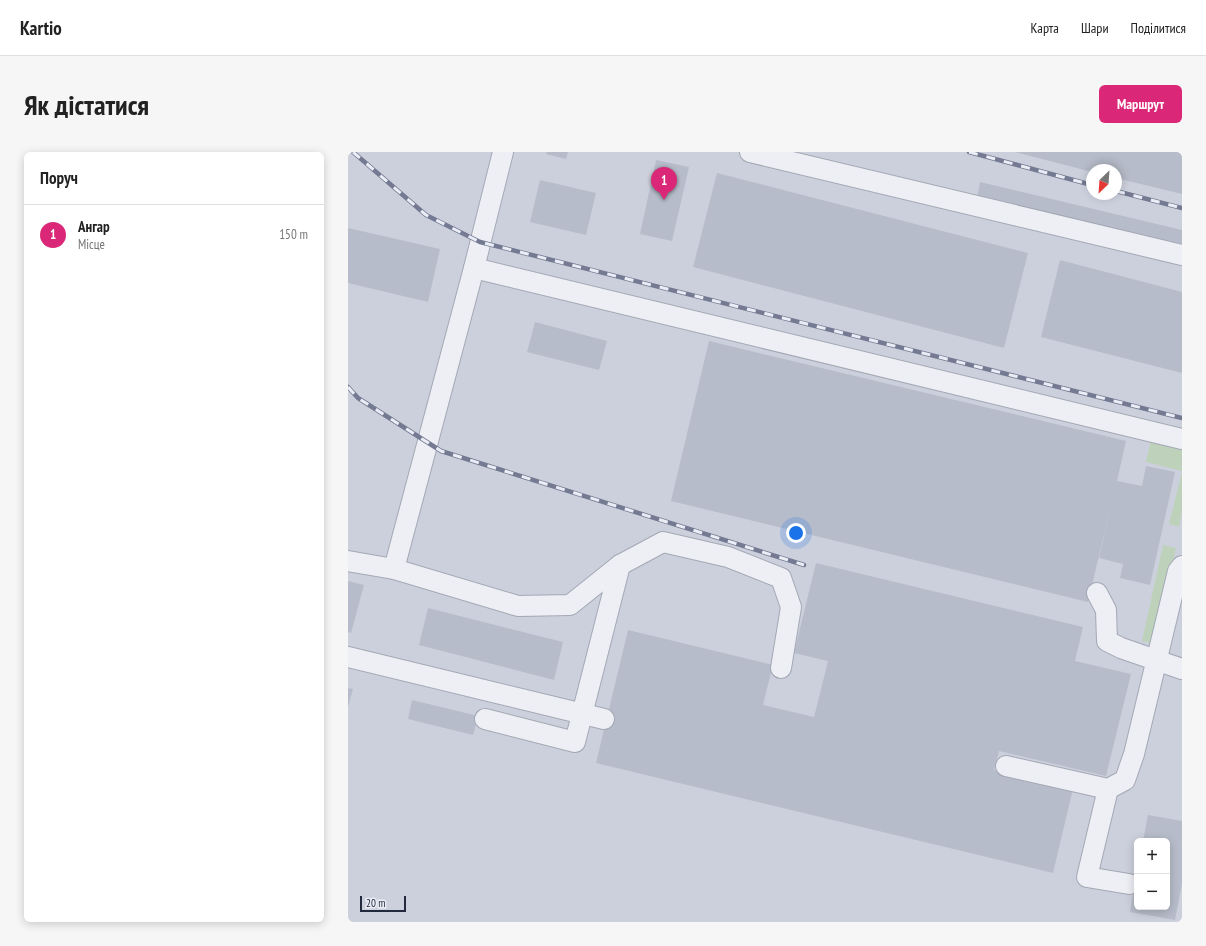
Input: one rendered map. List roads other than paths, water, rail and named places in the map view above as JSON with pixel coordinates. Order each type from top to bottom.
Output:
[{"type":"lane","points":[[394,569],[474,268],[503,152]]},
{"type":"lane","points":[[750,152],[1182,255]]},
{"type":"lane","points":[[474,268],[1182,439]]},
{"type":"lane","points":[[348,561],[394,569],[518,606],[570,605],[620,564],[663,542],[728,557],[781,578],[791,607],[781,668]]},
{"type":"lane","points":[[1006,766],[1108,789],[1125,780],[1134,754],[1180,568],[1179,563],[1182,551]]},
{"type":"lane","points":[[485,719],[575,742],[620,564]]},
{"type":"lane","points":[[1097,593],[1106,610],[1107,641],[1122,648],[1182,669]]},
{"type":"lane","points":[[348,656],[604,719]]},
{"type":"lane","points":[[1108,789],[1087,877],[1129,884]]},
{"type":"railway","points":[[353,152],[426,215],[480,242],[1182,418]]},
{"type":"railway","points":[[969,152],[1086,183]]},
{"type":"railway","points":[[1122,193],[1182,208]]},
{"type":"railway","points":[[348,387],[358,398],[441,451],[804,565]]},
{"type":"place","name":"Ангар","points":[[664,200]]}]
